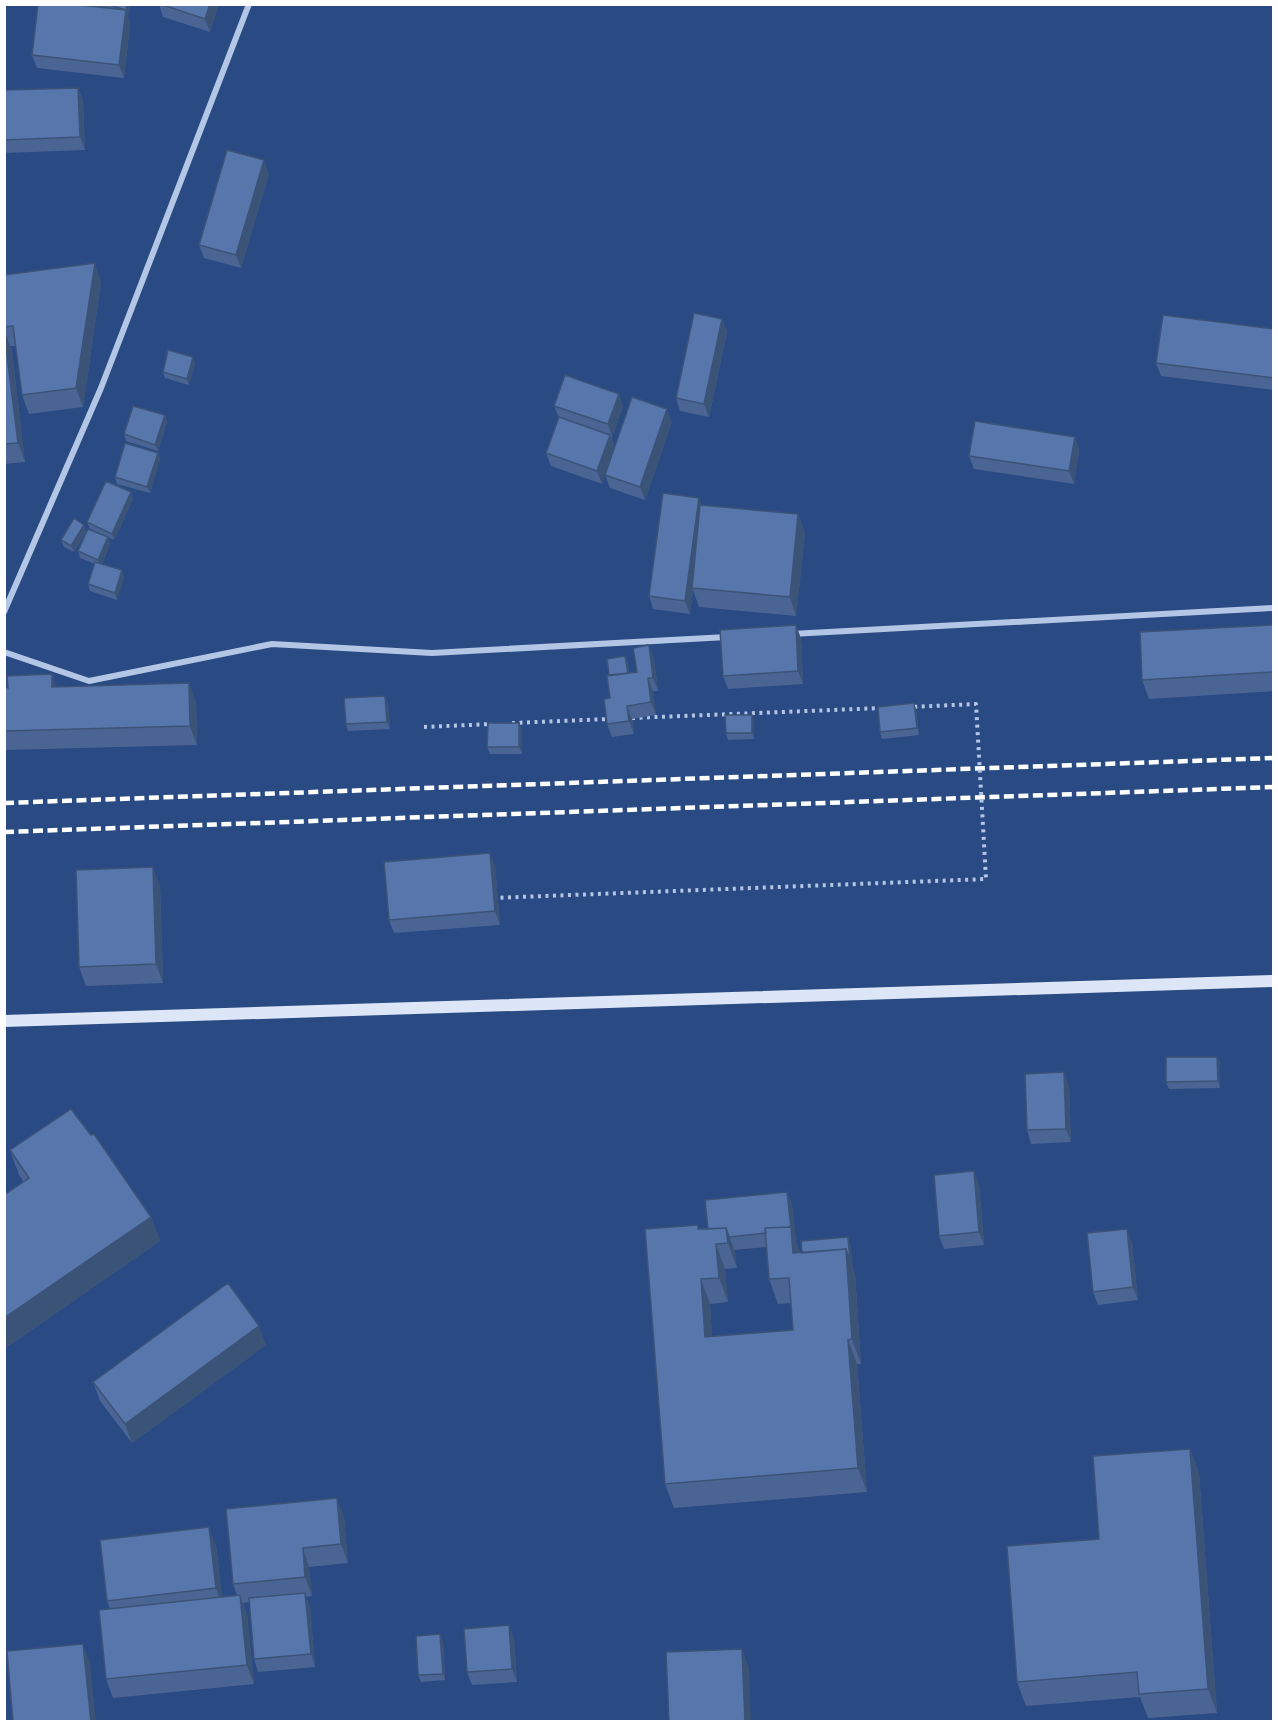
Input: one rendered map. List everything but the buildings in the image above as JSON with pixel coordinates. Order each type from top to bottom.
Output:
[{"type":"main road","points":[[4,1021],[1274,981]]},
{"type":"street","points":[[4,612],[101,388],[249,4]]},
{"type":"street","points":[[788,634],[1274,608]]},
{"type":"street","points":[[4,652],[89,681],[272,644],[432,653],[740,636]]},
{"type":"path","points":[[487,898],[986,879],[976,704],[906,707]]},
{"type":"path","points":[[624,719],[882,708]]},
{"type":"path","points":[[506,723],[612,719]]},
{"type":"path","points":[[424,727],[495,724]]},
{"type":"railway","points":[[4,803],[1274,758]]},
{"type":"railway","points":[[4,832],[1274,787]]}]
